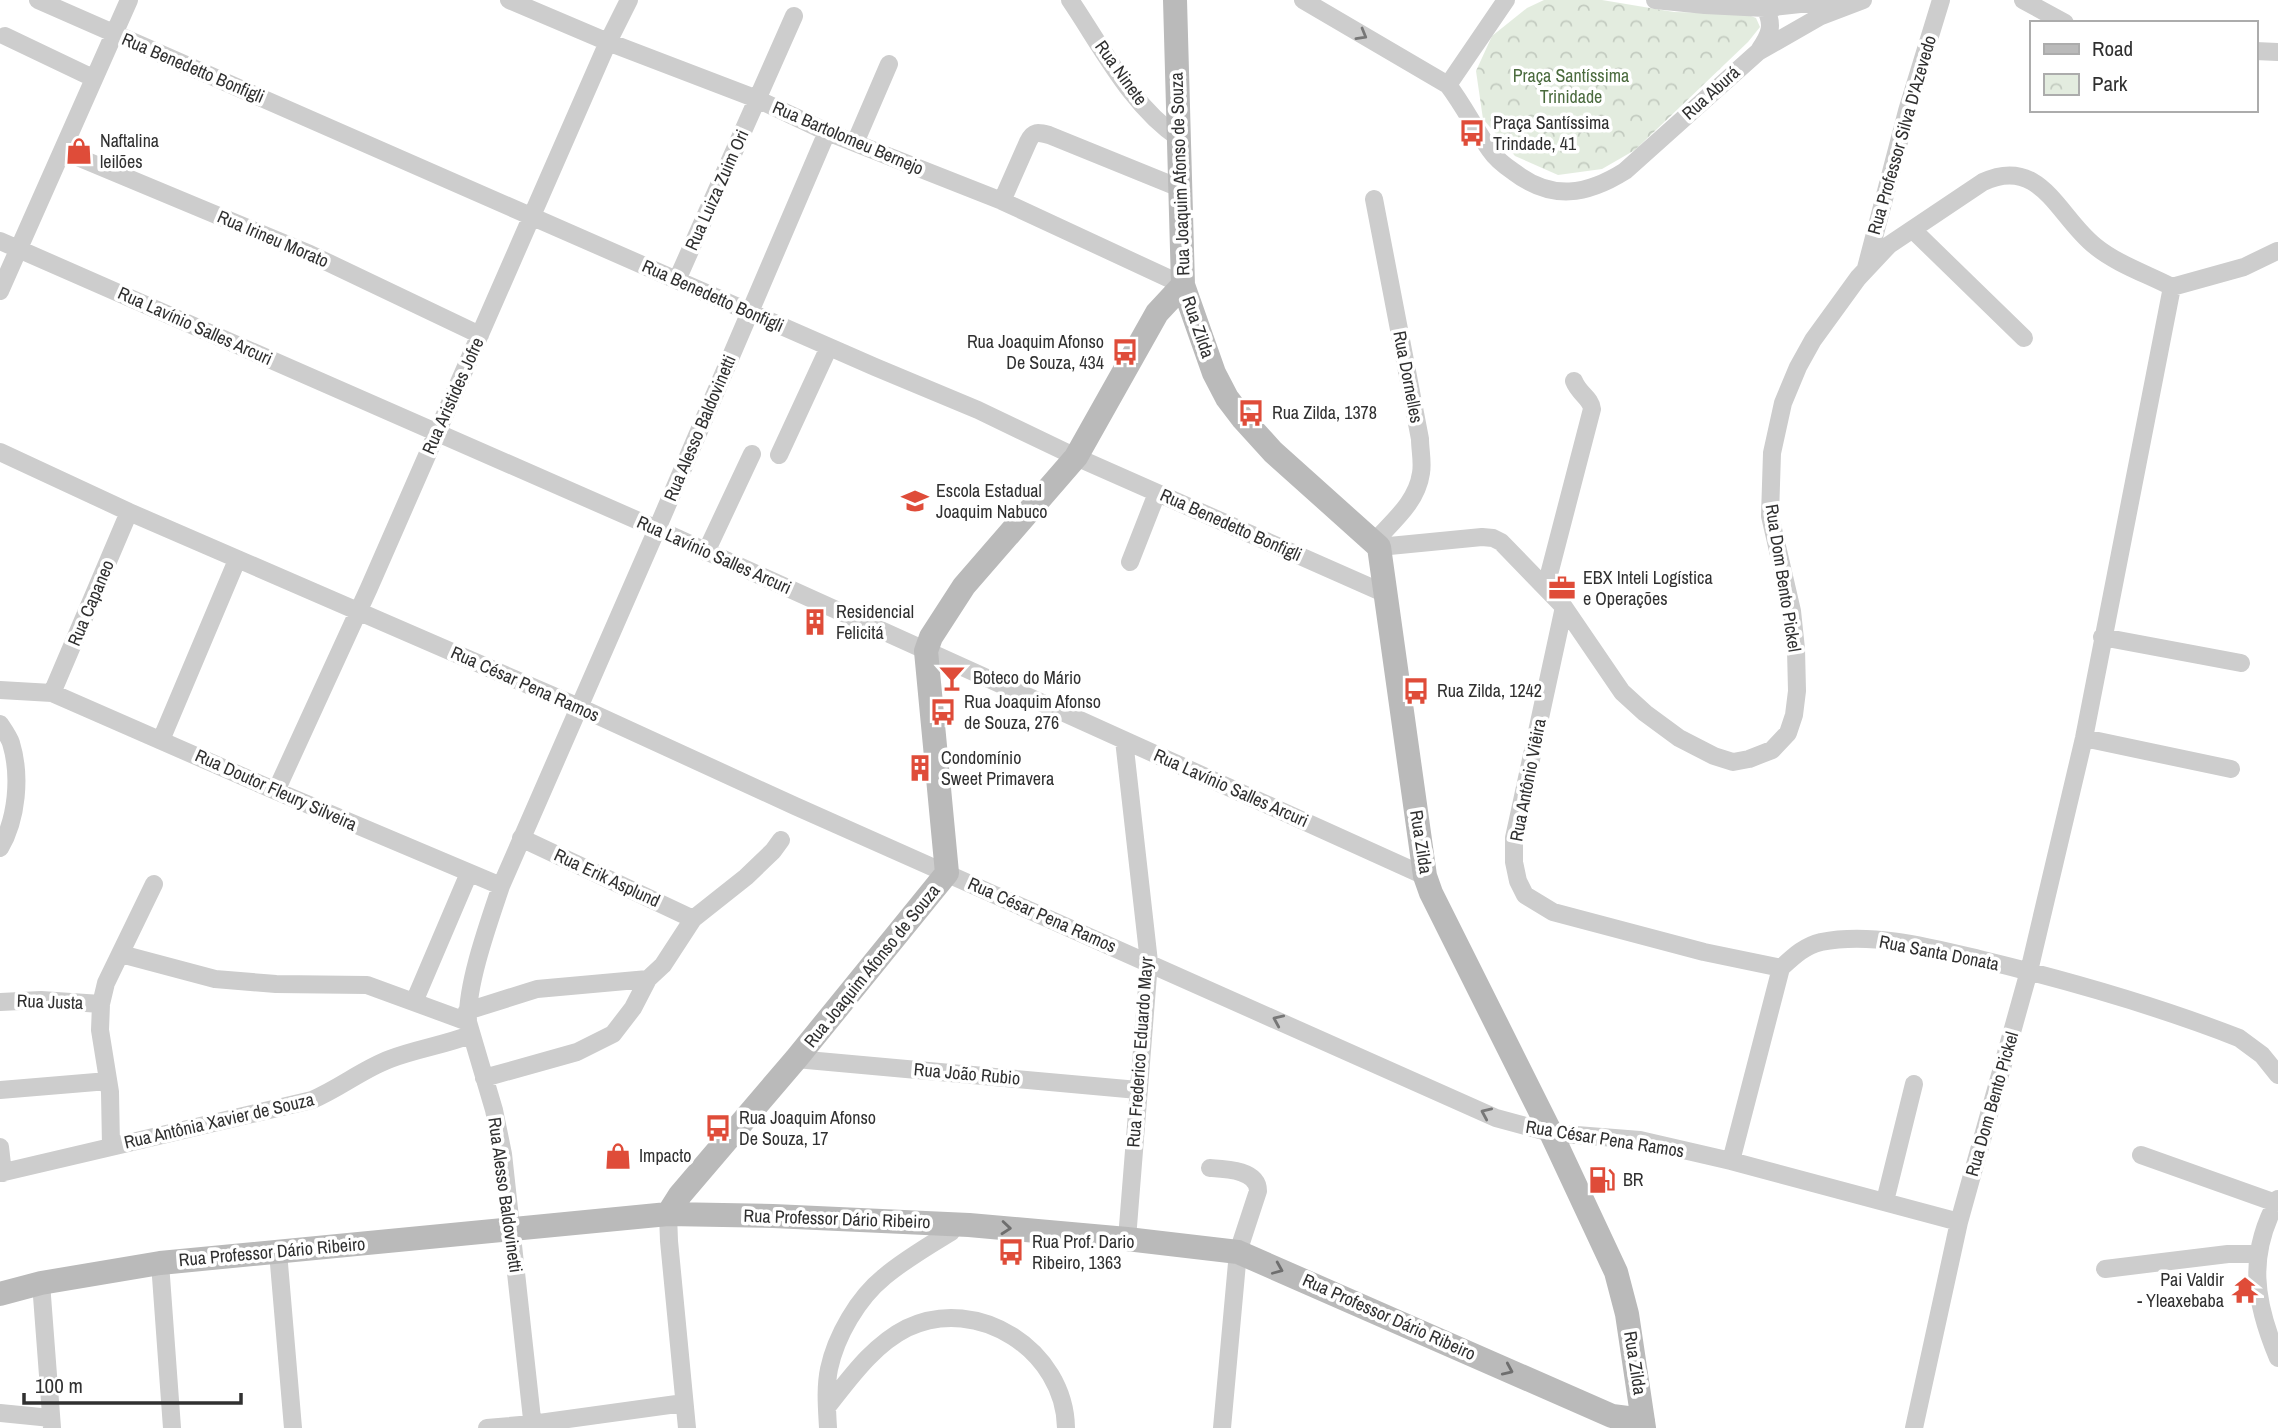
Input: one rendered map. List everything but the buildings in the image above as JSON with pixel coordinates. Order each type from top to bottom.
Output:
[{"type":"street","name":"Rua Benedetto Bonfigli","points":[[38,0],[978,410],[1076,457],[1386,594]]},
{"type":"street","points":[[0,291],[129,0]]},
{"type":"street","name":"Rua Bartolomeu Bernejo","points":[[509,0],[608,42],[757,99],[827,132],[1002,201],[1183,285]]},
{"type":"street","name":"Rua Aristides Jofre","points":[[276,791],[359,611],[608,42],[629,0]]},
{"type":"street","name":"Rua Ninete","points":[[1070,0],[1125,83],[1159,125],[1179,138]]},
{"type":"street","name":"Rua Joaquim Afonso de Souza","points":[[668,1214],[680,1195],[796,1059],[947,873],[926,651],[931,637],[964,586],[1076,457],[1157,313],[1183,285],[1175,0]]},
{"type":"street","points":[[1303,0],[1448,85],[1506,0]]},
{"type":"street","points":[[1655,0],[1765,8],[1837,0]]},
{"type":"street","name":"Rua Aburá","points":[[1448,85],[1491,151],[1520,177],[1542,188],[1569,191],[1605,184],[1625,171],[1758,52],[1821,16],[1863,0]]},
{"type":"street","name":"Rua Professor Silva D'Azevedo","points":[[1865,271],[1907,111],[1941,0]]},
{"type":"street","points":[[2023,0],[2061,21]]},
{"type":"street","name":"Rua Aburá","points":[[1758,52],[1771,29],[1770,17],[1765,8]]},
{"type":"street","name":"Rua Luiza Zuim Ori","points":[[677,280],[794,16]]},
{"type":"street","points":[[5,36],[93,78]]},
{"type":"street","points":[[2257,51],[2278,52]]},
{"type":"street","points":[[855,143],[889,64]]},
{"type":"street","name":"Rua Alesso Baldovinetti","points":[[522,838],[827,132]]},
{"type":"street","points":[[1002,201],[1031,135],[1036,132],[1182,189]]},
{"type":"street","name":"Rua Irineu Morato","points":[[63,150],[310,254],[480,335]]},
{"type":"street","name":"Rua Dom Bento Pickel","points":[[1376,545],[1493,538],[1501,541],[1564,607],[1622,691],[1645,713],[1679,738],[1714,756],[1733,762],[1749,759],[1772,750],[1788,733],[1797,691],[1792,611],[1770,516],[1775,439],[1783,403],[1813,340],[1865,271],[1889,245],[1994,177],[2025,177],[2039,184],[2094,246],[2111,258],[2172,287],[2084,738],[2029,971],[1959,1222],[1914,1428]]},
{"type":"street","name":"Rua Dornelles","points":[[1374,199],[1420,439],[1421,471],[1417,489],[1408,505],[1376,545]]},
{"type":"street","points":[[1913,230],[2024,338]]},
{"type":"street","name":"Rua Lavínio Salles Arcuri","points":[[0,241],[657,529],[1425,876]]},
{"type":"street","points":[[2172,287],[2244,267],[2277,251]]},
{"type":"street","name":"Rua Zilda","points":[[1183,285],[1214,373],[1227,398],[1273,452],[1376,545],[1386,594],[1425,876],[1616,1272],[1627,1314],[1644,1424]]},
{"type":"street","points":[[779,455],[829,347]]},
{"type":"street","points":[[1546,586],[1592,409],[1590,401],[1577,390],[1574,381]]},
{"type":"street","name":"Rua César Pena Ramos","points":[[0,452],[237,560],[579,707],[1496,1118],[1551,1133],[1640,1140],[1731,1161],[1959,1222]]},
{"type":"street","points":[[706,552],[752,454]]},
{"type":"street","points":[[1130,562],[1157,493]]},
{"type":"street","name":"Rua Capaneo","points":[[52,694],[129,512]]},
{"type":"street","points":[[161,740],[237,560]]},
{"type":"street","name":"Rua Antônio Viêira","points":[[1564,607],[1514,838],[1514,862],[1518,881],[1525,895],[1553,912],[1704,952],[1781,968]]},
{"type":"street","points":[[2102,637],[2241,663]]},
{"type":"street","name":"Rua Doutor Fleury Silveira","points":[[0,690],[52,694],[501,886]]},
{"type":"street","points":[[0,724],[11,741],[16,790],[12,817],[0,848]]},
{"type":"street","points":[[2084,738],[2231,769]]},
{"type":"street","name":"Rua Frederico Eduardo Mayr","points":[[1124,740],[1149,962],[1127,1239]]},
{"type":"street","points":[[121,954],[215,979],[276,984],[367,985],[468,1023],[490,917],[522,838]]},
{"type":"street","name":"Rua Erik Asplund","points":[[522,838],[693,919]]},
{"type":"street","points":[[484,1078],[577,1052],[613,1034],[633,1008],[648,979],[663,965],[693,919],[746,877],[781,840]]},
{"type":"street","points":[[414,1002],[469,873]]},
{"type":"street","points":[[111,1146],[108,1081],[102,1050],[101,1004],[106,983],[154,884]]},
{"type":"street","name":"Rua Santa Donata","points":[[1781,968],[1801,950],[1818,943],[1851,939],[1941,950],[2029,971],[2239,1038],[2262,1055],[2278,1075]]},
{"type":"street","points":[[1731,1161],[1781,968]]},
{"type":"street","name":"Rua Antônia Xavier de Souza","points":[[1,1173],[312,1100],[340,1088],[369,1068],[537,989],[648,979]]},
{"type":"street","name":"Rua Justa","points":[[0,1002],[41,1000],[101,1004]]},
{"type":"street","name":"Rua Alesso Baldovinetti","points":[[468,1023],[494,1110],[503,1154],[533,1426]]},
{"type":"street","name":"Rua João Rubio","points":[[796,1059],[1138,1090]]},
{"type":"street","points":[[0,1090],[108,1081]]},
{"type":"street","points":[[1885,1202],[1914,1084]]},
{"type":"street","points":[[0,1146],[1,1173]]},
{"type":"street","points":[[2141,1155],[2276,1207],[2257,1254],[2256,1272],[2259,1302],[2278,1358]]},
{"type":"street","points":[[1210,1168],[1231,1169],[1254,1180],[1258,1185],[1238,1252],[1222,1428]]},
{"type":"street","points":[[668,1214],[687,1428]]},
{"type":"street","name":"Rua Professor Dário Ribeiro","points":[[0,1294],[41,1283],[160,1263],[668,1214],[956,1224],[1238,1252],[1612,1416],[1644,1424]]},
{"type":"street","points":[[828,1428],[829,1368],[842,1334],[862,1300],[882,1278],[951,1232],[956,1224]]},
{"type":"street","points":[[278,1252],[293,1428]]},
{"type":"street","points":[[2105,1269],[2228,1254],[2257,1254]]},
{"type":"street","points":[[160,1263],[172,1428]]},
{"type":"street","points":[[0,1413],[52,1423],[41,1283]]},
{"type":"street","points":[[827,1407],[859,1367],[887,1340],[909,1327],[934,1319],[963,1319],[997,1327],[1024,1342],[1044,1362],[1060,1390],[1066,1428]]},
{"type":"street","points":[[487,1428],[533,1426],[684,1403]]},
{"type":"green space","name":"Praça Santíssima Trinidade","points":[[1544,0],[1602,0],[1674,12],[1746,14],[1756,18],[1760,27],[1748,42],[1635,150],[1602,169],[1558,175],[1515,156],[1483,119],[1476,71],[1492,36],[1527,8]]},
{"type":"place","name":"Praça Santíssima Trindade, 41","points":[[1472,133]]},
{"type":"place","name":"Naftalina leilões","points":[[79,151]]},
{"type":"place","name":"Rua Joaquim Afonso De Souza, 434","points":[[1125,352]]},
{"type":"place","name":"Rua Zilda, 1378","points":[[1251,413]]},
{"type":"place","name":"Escola Estadual Joaquim Nabuco","points":[[915,501]]},
{"type":"place","name":"EBX Inteli Logística e Operações","points":[[1562,588]]},
{"type":"place","name":"Residencial Felicitá","points":[[815,622]]},
{"type":"place","name":"Boteco do Mário","points":[[952,678]]},
{"type":"place","name":"Rua Zilda, 1242","points":[[1416,691]]},
{"type":"place","name":"Rua Joaquim Afonso de Souza, 276","points":[[943,712]]},
{"type":"place","name":"Condomínio Sweet Primavera","points":[[920,768]]},
{"type":"place","name":"Rua Joaquim Afonso De Souza, 17","points":[[718,1128]]},
{"type":"place","name":"Impacto","points":[[618,1156]]},
{"type":"place","name":"BR","points":[[1602,1180]]},
{"type":"place","name":"Rua Prof. Dario Ribeiro, 1363","points":[[1011,1252]]},
{"type":"place","name":"Pai Valdir - Yleaxebaba","points":[[2245,1290]]}]
